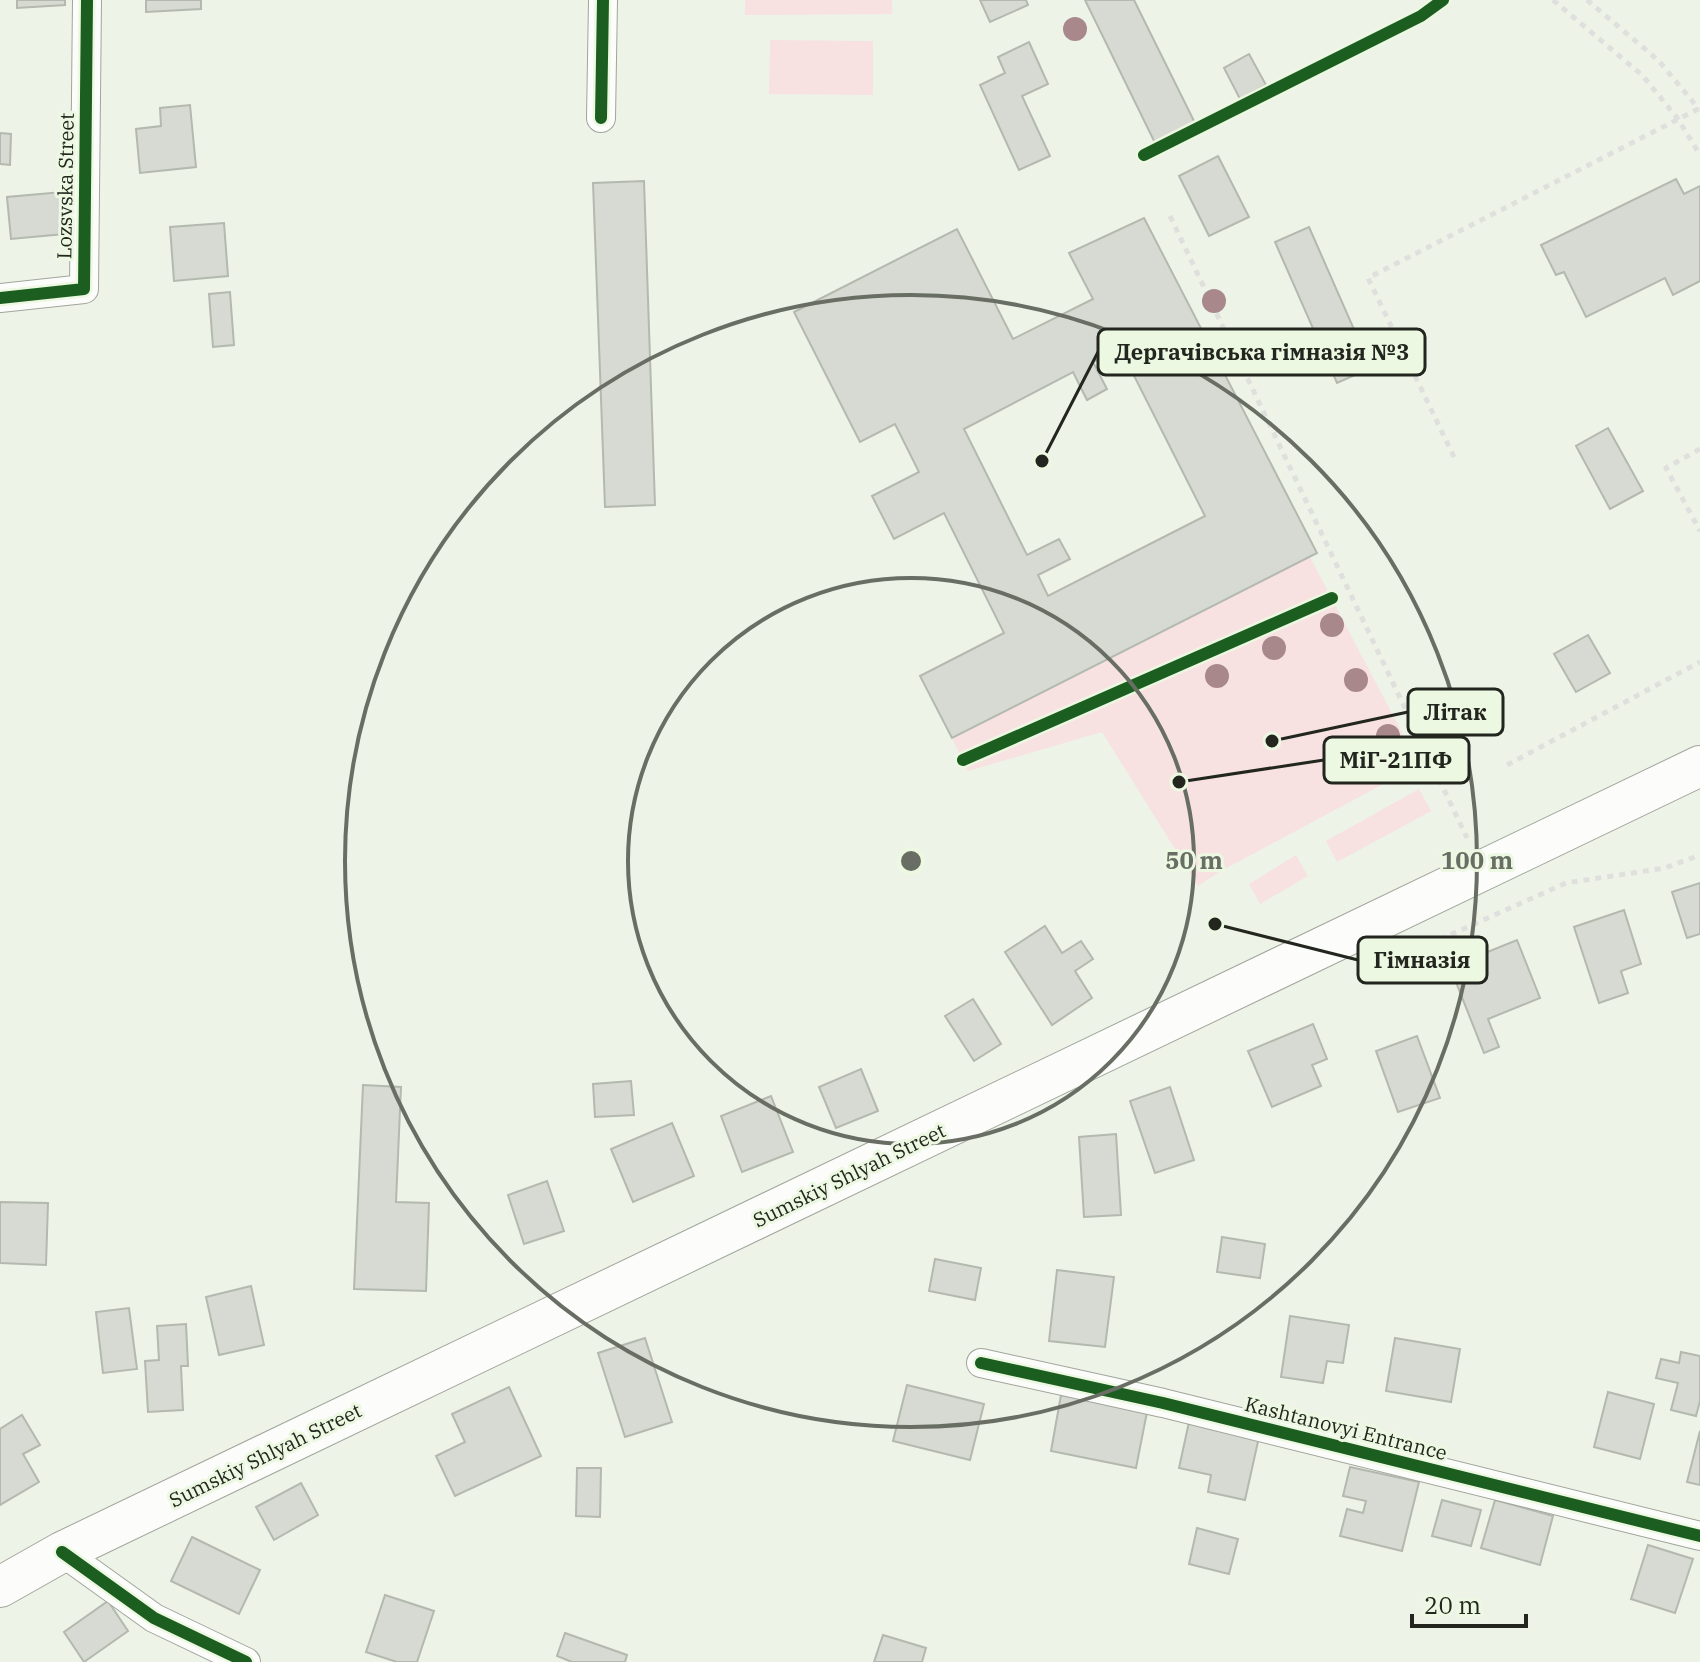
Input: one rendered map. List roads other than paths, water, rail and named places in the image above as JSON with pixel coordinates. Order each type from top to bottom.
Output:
[{"type":"main road","name":"Sumskiy Shlyah Street","points":[[0,1587],[62,1552],[1700,766]]},
{"type":"street","name":"Lozsvska Street","points":[[0,298],[84,289],[87,0]]},
{"type":"street","points":[[601,118],[603,0]]},
{"type":"street","name":"Kashtanovyi Entrance","points":[[981,1363],[1163,1403],[1700,1536]]},
{"type":"street","points":[[62,1552],[154,1618],[246,1662]]},
{"type":"place","name":"Дергачівська гімназія №3","points":[[1042,461]]},
{"type":"place","name":"Літак","points":[[1272,741]]},
{"type":"place","name":"МіГ-21ПФ","points":[[1179,782]]},
{"type":"place","name":"Гімназія","points":[[1215,924]]}]
